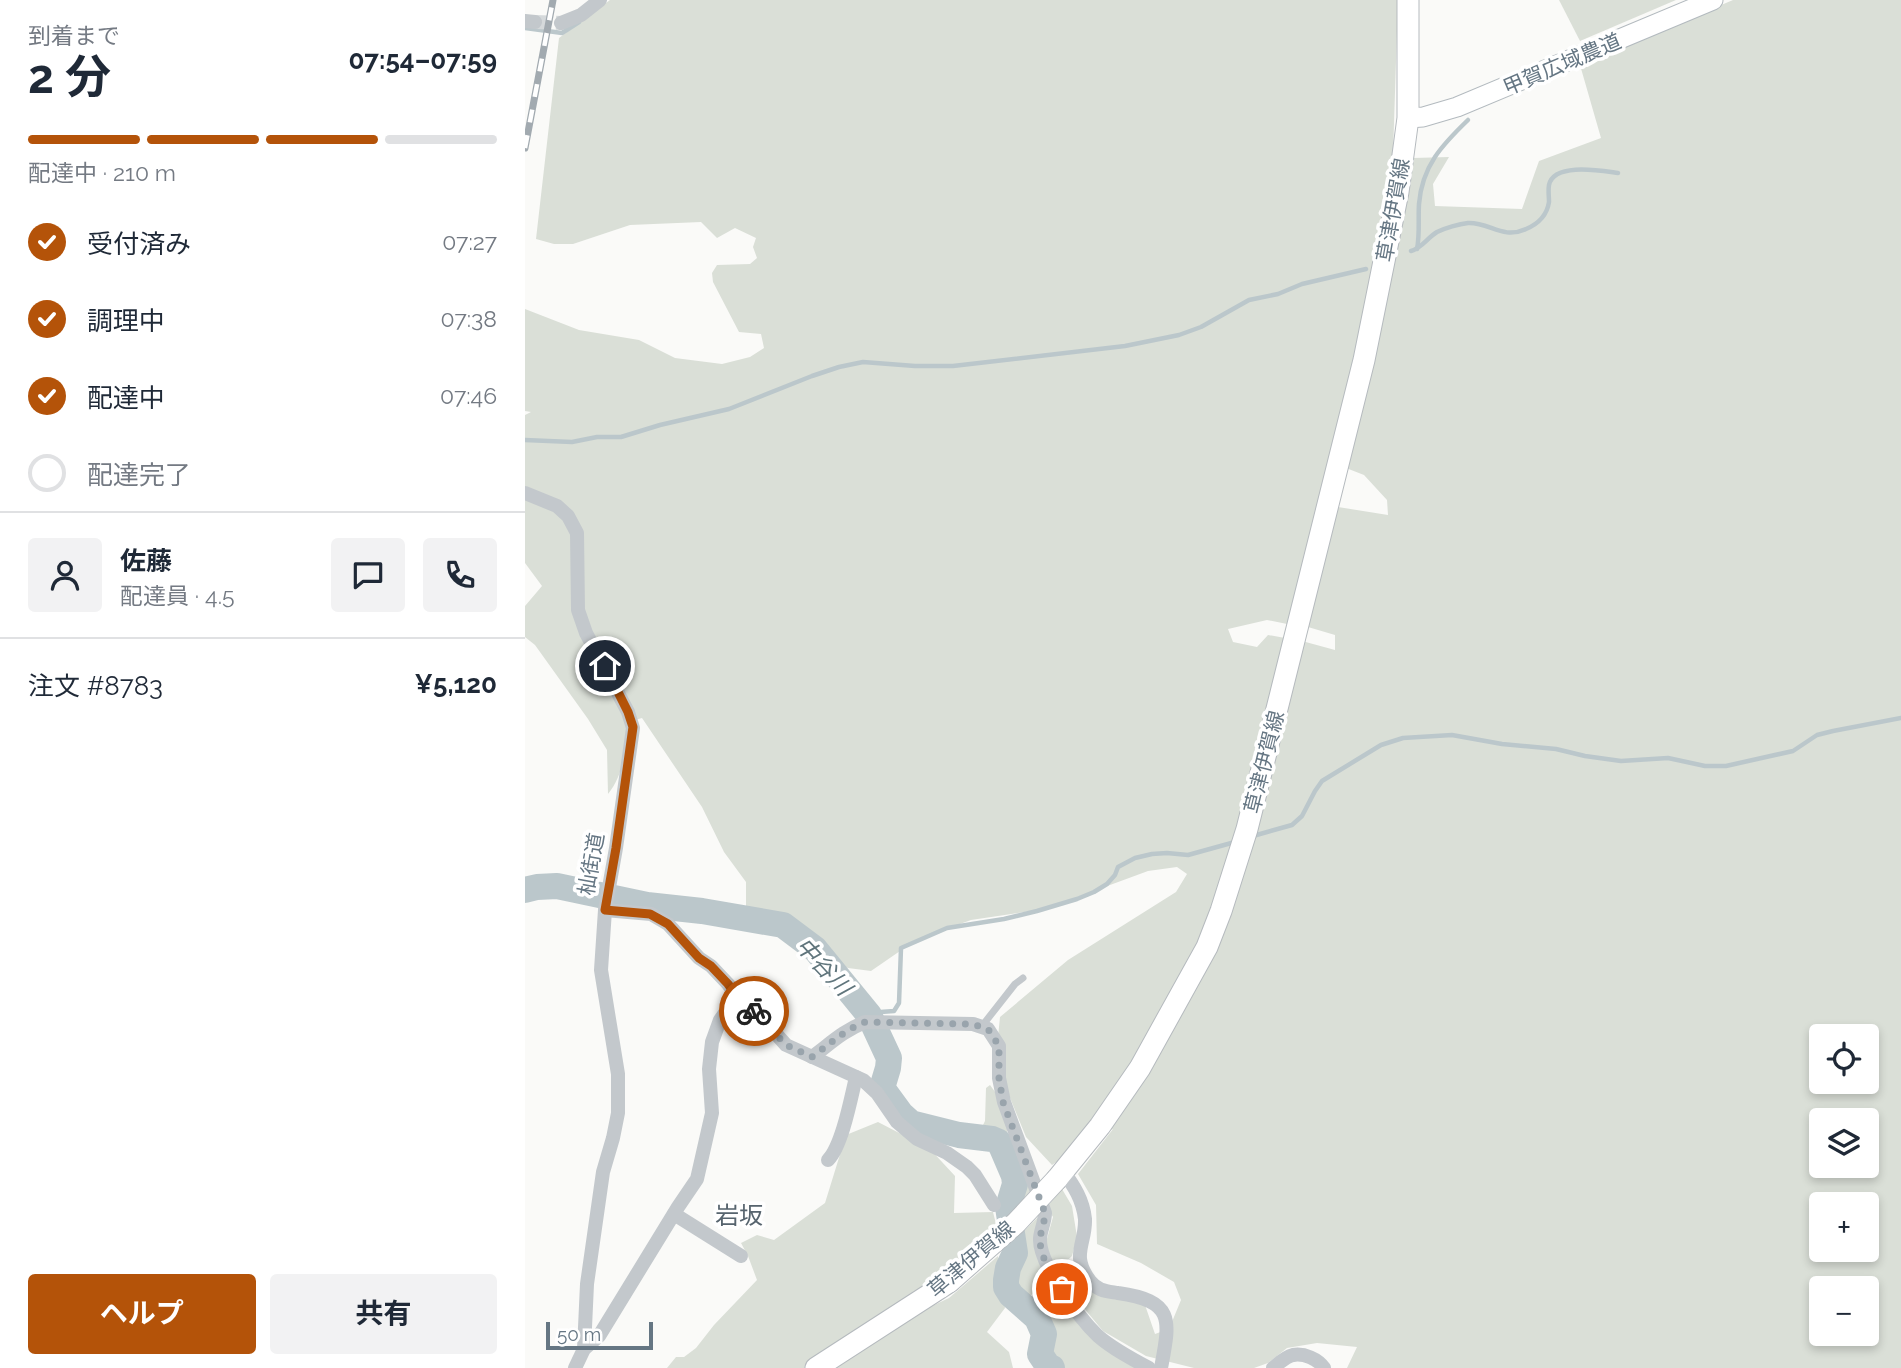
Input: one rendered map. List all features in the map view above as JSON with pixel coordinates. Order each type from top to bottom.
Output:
[{"type":"main road","name":"草津伊賀線","points":[[816,1368],[949,1282],[1016,1223],[1100,1126],[1140,1068],[1207,947],[1247,829],[1364,360],[1398,192],[1408,118],[1408,0]]},
{"type":"street","points":[[561,23],[581,15],[600,0]]},
{"type":"street","name":"甲賀広域農道","points":[[1408,118],[1423,117],[1457,107],[1713,0]]},
{"type":"street","name":"杣街道","points":[[525,493],[557,506],[568,516],[577,533],[578,610],[586,633],[628,712],[633,727],[606,904],[650,914],[668,924],[786,1045],[863,1080],[877,1093],[897,1122],[917,1139],[947,1153],[967,1167],[994,1205]]},
{"type":"street","points":[[575,1368],[584,1349],[587,1284],[603,1172],[614,1138],[618,1114],[618,1074],[601,970],[606,904]]},
{"type":"street","points":[[584,1349],[599,1336],[697,1179],[712,1113],[709,1069],[712,1042],[720,1020],[737,996]]},
{"type":"street","points":[[812,1057],[836,1036],[850,1028],[872,1022],[972,1024],[988,1029],[999,1046],[999,1078],[1003,1102],[1045,1213],[1040,1238],[1042,1257],[1075,1309],[1099,1337],[1149,1368]]},
{"type":"street","points":[[828,1160],[839,1140],[856,1077]]},
{"type":"street","points":[[1060,1175],[1082,1200],[1085,1222],[1079,1248],[1080,1263],[1090,1281],[1102,1291],[1141,1297],[1162,1310],[1167,1331],[1161,1368]]},
{"type":"street","points":[[674,1214],[741,1256]]},
{"type":"street","points":[[1273,1368],[1294,1355],[1310,1357],[1324,1368]]},
{"type":"lane","points":[[981,1027],[1015,984],[1023,978]]},
{"type":"shaded area","points":[[610,0],[1398,0],[1393,154],[1386,209],[1374,255],[1366,304],[1371,349],[1385,311],[1413,158],[1449,157],[1433,184],[1435,206],[1522,209],[1539,161],[1601,138],[1580,65],[1733,0],[1901,0],[1901,1368],[1347,1368],[1357,1347],[1317,1343],[1287,1348],[1268,1363],[1254,1368],[1194,1368],[1146,1356],[1103,1331],[1083,1307],[1091,1287],[1145,1305],[1155,1334],[1169,1329],[1181,1300],[1174,1282],[1141,1263],[1097,1244],[1096,1205],[1078,1174],[1113,1129],[1080,1146],[1052,1165],[1026,1137],[1006,1088],[998,1037],[1000,1017],[1068,960],[1176,892],[1187,874],[1177,867],[1148,871],[1045,909],[971,920],[916,940],[871,971],[848,968],[795,940],[767,933],[746,916],[746,882],[724,852],[702,807],[642,718],[628,722],[621,769],[608,794],[607,750],[535,645],[525,637],[525,606],[542,586],[525,563],[525,415],[531,412],[525,411],[525,309],[579,330],[639,340],[675,358],[722,364],[750,357],[764,348],[761,334],[739,332],[713,282],[712,273],[717,265],[750,264],[757,258],[753,247],[756,238],[735,228],[717,238],[701,222],[630,225],[573,244],[554,244],[536,239],[559,38]],"holes":[[[1346,468],[1364,475],[1387,500],[1388,515],[1338,507],[1308,627],[1335,635],[1335,650],[1268,635],[1257,647],[1233,642],[1228,629],[1267,620],[1292,625],[1301,594],[1304,555],[1323,543]]]},
{"type":"shaded area","points":[[1559,0],[1676,0],[1580,41]]},
{"type":"shaded area","points":[[990,1085],[998,1096],[1007,1123],[1007,1136],[1033,1188],[1015,1208],[1006,1167],[997,1145],[979,1133],[985,1121],[986,1088]]},
{"type":"shaded area","points":[[878,1122],[930,1149],[955,1176],[954,1213],[993,1212],[997,1228],[917,1313],[949,1298],[998,1256],[1005,1308],[987,1332],[1009,1352],[1013,1368],[667,1368],[676,1357],[684,1357],[696,1348],[757,1280],[741,1243],[757,1235],[774,1240],[825,1203],[846,1135]]},
{"type":"shaded area","points":[[1062,1189],[1072,1206],[1077,1237],[1072,1256],[1058,1269],[1049,1262],[1045,1246],[1053,1217],[1047,1207]]},
{"type":"shaded area","points":[[1041,1214],[1037,1247],[1045,1282],[1027,1299],[1013,1270],[1019,1236]]},
{"type":"shaded area","points":[[1047,1283],[1065,1309],[1097,1343],[1141,1368],[1047,1368],[1041,1351],[1049,1345],[1041,1327],[1061,1308],[1058,1304],[1035,1313],[1029,1304]]},
{"type":"waterway","points":[[525,28],[562,33],[579,22]]},
{"type":"waterway","points":[[1417,249],[1419,204],[1424,178],[1435,157],[1468,120]]},
{"type":"waterway","points":[[1411,251],[1437,232],[1460,224],[1476,223],[1510,233],[1530,227],[1538,222],[1546,211],[1549,185],[1560,173],[1579,170],[1618,173]]},
{"type":"waterway","points":[[525,440],[572,442],[597,437],[621,437],[729,409],[812,376],[863,362],[953,366],[1125,346],[1179,335],[1201,327],[1249,300],[1366,269]]},
{"type":"waterway","points":[[1253,836],[1292,825],[1302,816],[1322,781],[1381,745],[1403,738],[1452,735],[1621,761],[1668,758],[1705,766],[1726,766],[1793,751],[1817,735],[1901,718]]},
{"type":"waterway","points":[[867,1013],[894,1011],[899,1003],[901,948],[947,928],[1004,919],[1077,899],[1107,884],[1118,867],[1135,858],[1167,853],[1188,855],[1235,842]]},
{"type":"waterway","name":"中谷川","points":[[525,890],[557,886],[647,905],[783,925],[815,949],[869,1015],[889,1058],[882,1088],[901,1114],[911,1123],[999,1142],[1015,1184],[1008,1207],[1015,1253],[1008,1268],[1006,1287],[1011,1295],[1037,1318],[1044,1334],[1040,1354],[1052,1368]]},
{"type":"tunnel","points":[[535,22],[561,23]]},
{"type":"railway","points":[[525,148],[553,0]]},
{"type":"way so far","points":[[754,1011],[786,1045],[812,1057],[836,1036],[865,1022],[972,1024],[988,1029],[999,1046],[999,1078],[1003,1102],[1045,1213],[1040,1238],[1042,1257],[1062,1289]]},
{"type":"district","name":"岩坂","points":[[739,1215]]},
{"type":"route","points":[[605,666],[633,727],[605,910],[650,914],[668,924],[754,1011]]}]
